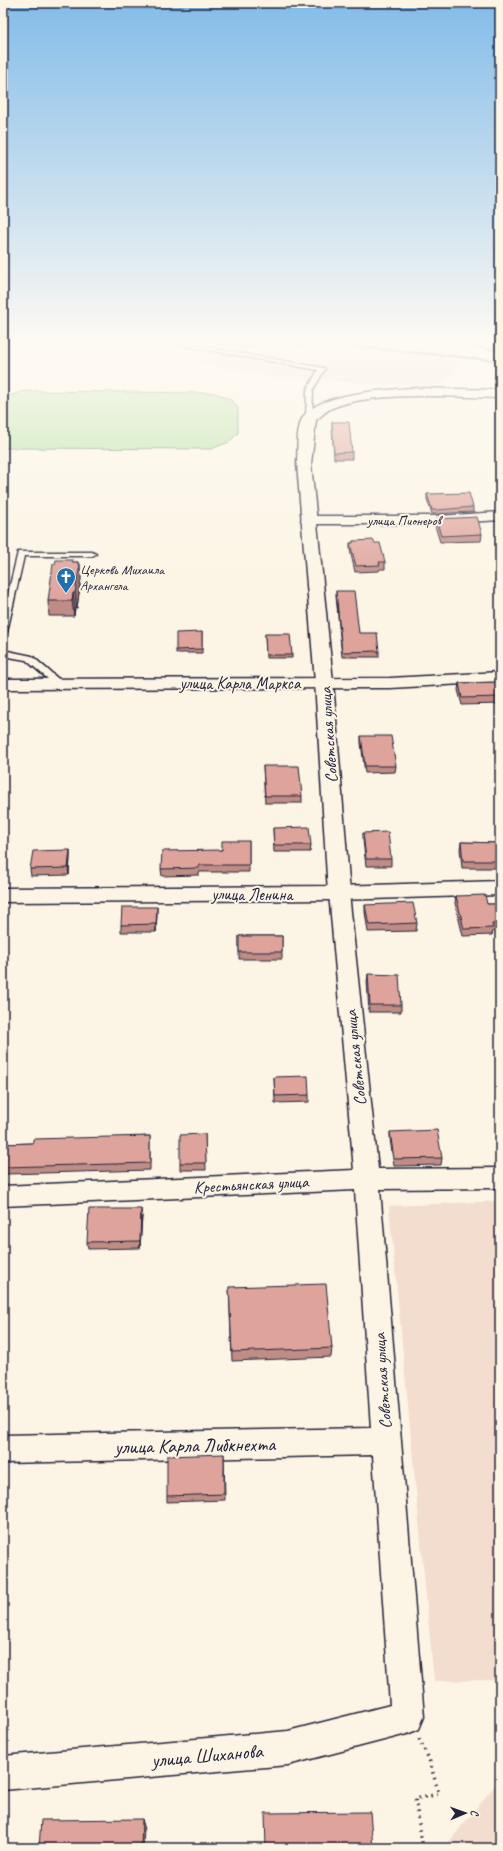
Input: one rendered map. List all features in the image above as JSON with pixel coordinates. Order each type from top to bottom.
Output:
[{"type":"street","name":"Советская улица","points":[[307,427],[304,464],[308,520],[324,682],[339,893],[368,1179],[407,1717]]},
{"type":"street","name":"улица Пионеров","points":[[308,520],[438,520],[500,516]]},
{"type":"street","name":"улица Карла Маркса","points":[[3,684],[390,682],[500,677]]},
{"type":"street","name":"улица Ленина","points":[[3,895],[339,893],[500,888]]},
{"type":"street","name":"Крестьянская улица","points":[[3,1196],[368,1179],[500,1178]]},
{"type":"street","name":"улица Карла Либкнехта","points":[[3,1449],[386,1441]]},
{"type":"street","name":"улица Шиханова","points":[[3,1773],[288,1748],[407,1717]]},
{"type":"lane","points":[[3,632],[21,554],[92,554]]},
{"type":"lane","points":[[3,653],[29,658],[60,684]]},
{"type":"path","points":[[423,1846],[415,1799],[439,1794],[429,1759]]},
{"type":"shaded area","points":[[500,1201],[500,1680],[434,1681],[389,1206]]},
{"type":"shaded area","points":[[500,1779],[500,1848],[444,1848]]},
{"type":"green space","points":[[3,427],[238,427],[238,433],[229,442],[211,449],[3,447]]},
{"type":"building","points":[[332,427],[350,427],[352,452],[334,453]]},
{"type":"building","points":[[469,493],[473,507],[438,510],[432,510],[427,494]]},
{"type":"building","points":[[477,517],[482,534],[441,536],[436,519]]},
{"type":"building","points":[[374,540],[374,543],[380,543],[385,562],[379,562],[380,565],[356,566],[350,543],[353,543],[353,541]]},
{"type":"building","points":[[56,560],[73,560],[72,562],[78,562],[78,564],[80,564],[75,593],[73,593],[72,601],[48,601],[53,564],[55,564]]},
{"type":"building","points":[[336,591],[354,591],[359,633],[377,633],[379,651],[342,652]]},
{"type":"building","points":[[202,632],[202,649],[176,650],[176,633]]},
{"type":"building","points":[[265,634],[290,634],[292,655],[266,655]]},
{"type":"building","points":[[500,682],[500,697],[462,698],[459,683]]},
{"type":"building","points":[[361,736],[391,736],[396,766],[365,766]]},
{"type":"building","points":[[263,766],[299,766],[302,796],[265,796]]},
{"type":"building","points":[[309,827],[311,845],[274,845],[273,828]]},
{"type":"building","points":[[388,832],[391,859],[366,859],[363,833]]},
{"type":"building","points":[[222,841],[249,841],[249,865],[199,865],[199,868],[161,869],[162,851],[222,850]]},
{"type":"building","points":[[461,842],[500,843],[500,861],[463,861]]},
{"type":"building","points":[[70,850],[68,868],[30,869],[33,851]]},
{"type":"building","points":[[485,895],[487,904],[500,904],[500,924],[492,924],[493,928],[464,929],[456,896]]},
{"type":"building","points":[[413,903],[417,923],[369,925],[365,905]]},
{"type":"building","points":[[122,907],[157,907],[156,924],[121,925]]},
{"type":"building","points":[[239,936],[282,936],[282,952],[239,952]]},
{"type":"building","points":[[368,974],[399,975],[401,1005],[370,1005]]},
{"type":"building","points":[[308,1076],[309,1095],[275,1096],[274,1077]]},
{"type":"building","points":[[497,1129],[500,1129],[500,1145]]},
{"type":"building","points":[[437,1130],[442,1158],[394,1159],[390,1132]]},
{"type":"building","points":[[205,1134],[206,1163],[180,1163],[180,1135]]},
{"type":"building","points":[[150,1136],[150,1163],[4,1167],[3,1171],[3,1144],[33,1143],[33,1139]]},
{"type":"building","points":[[89,1209],[141,1209],[140,1241],[87,1242]]},
{"type":"building","points":[[326,1284],[332,1348],[232,1352],[229,1287]]},
{"type":"building","points":[[224,1454],[224,1494],[167,1496],[167,1456]]},
{"type":"building","points":[[370,1812],[373,1848],[266,1848],[265,1813]]},
{"type":"building","points":[[142,1819],[141,1848],[39,1848],[41,1820]]},
{"type":"place","name":"Церковь Михаила Архангела","points":[[66,594]]}]
